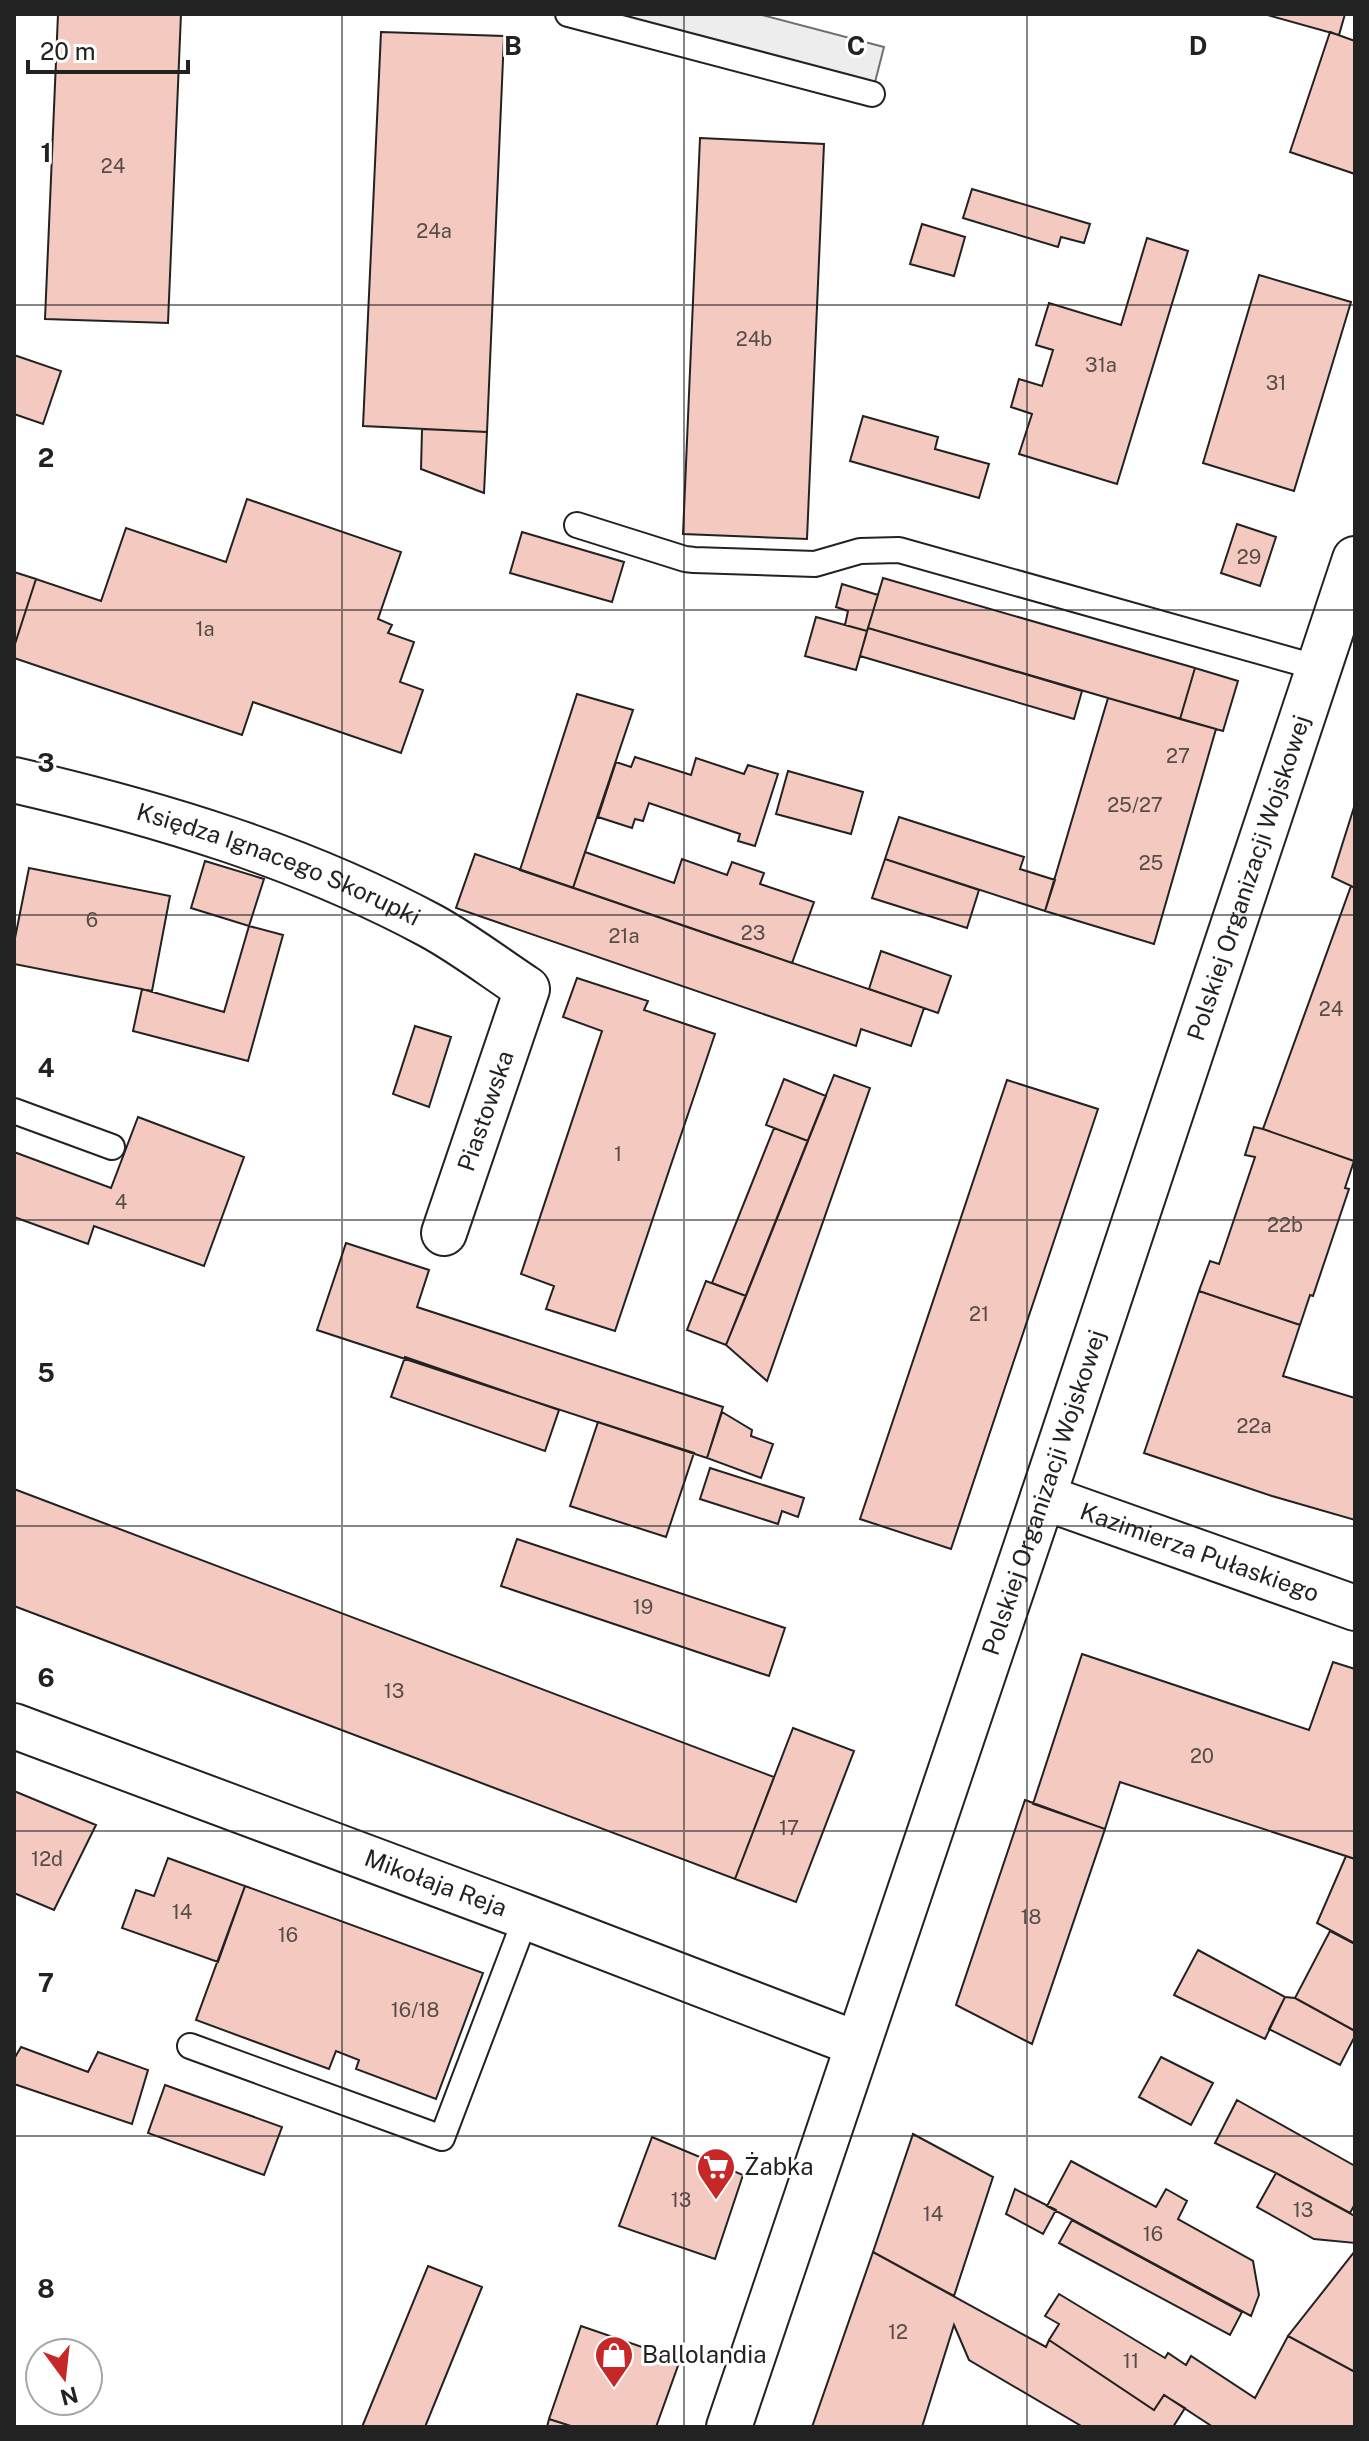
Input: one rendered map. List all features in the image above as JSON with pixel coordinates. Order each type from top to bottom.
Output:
[{"type":"street","name":"Polskiej Organizacji Wojskowej","points":[[729,2427],[1355,559]]},
{"type":"street","name":"Księdza Ignacego Skorupki","points":[[14,780],[78,794],[204,830],[295,864],[369,895],[434,928],[527,989]]},
{"type":"street","name":"Piastowska","points":[[444,1233],[527,989]]},
{"type":"street","name":"Kazimierza Pułaskiego","points":[[1043,1497],[1355,1608]]},
{"type":"street","name":"Mikołaja Reja","points":[[14,1726],[857,2044]]},
{"type":"lane","points":[[568,14],[872,94]]},
{"type":"lane","points":[[577,525],[694,560],[807,564],[860,551],[899,550],[1319,668]]},
{"type":"lane","points":[[14,1111],[112,1147]]},
{"type":"lane","points":[[190,2046],[442,2138],[526,1917]]},
{"type":"shaded area","points":[[568,14],[758,14],[884,47],[872,94]]},
{"type":"building","points":[[58,14],[181,14],[168,323],[45,319]]},
{"type":"building","points":[[1264,14],[1345,14],[1339,35]]},
{"type":"building","points":[[381,32],[504,36],[487,432],[363,426]]},
{"type":"building","points":[[1330,32],[1355,41],[1355,174],[1290,152]]},
{"type":"building","points":[[700,138],[824,144],[807,539],[683,534]]},
{"type":"building","points":[[972,189],[1090,224],[1084,243],[1061,237],[1058,247],[963,218]]},
{"type":"building","points":[[922,224],[965,237],[954,276],[910,264]]},
{"type":"building","points":[[1147,238],[1188,251],[1117,484],[1019,454],[1032,414],[1011,407],[1019,379],[1042,386],[1053,350],[1036,345],[1049,303],[1121,325]]},
{"type":"building","points":[[1259,275],[1351,302],[1294,491],[1203,463]]},
{"type":"building","points":[[14,355],[61,371],[43,424],[14,414]]},
{"type":"building","points":[[863,416],[938,437],[935,449],[989,464],[979,498],[850,461]]},
{"type":"building","points":[[422,429],[487,432],[484,493],[421,469]]},
{"type":"building","points":[[247,499],[401,552],[378,619],[392,625],[388,633],[414,642],[400,682],[423,690],[401,753],[253,702],[242,735],[14,658],[14,647],[36,579],[101,601],[126,528],[226,562]]},
{"type":"building","points":[[1237,524],[1276,537],[1260,586],[1221,573]]},
{"type":"building","points":[[522,532],[624,562],[612,602],[510,573]]},
{"type":"building","points":[[14,572],[36,579],[14,647]]},
{"type":"building","points":[[883,578],[1195,668],[1180,719],[868,628]]},
{"type":"building","points":[[842,584],[878,595],[867,631],[845,625],[848,611],[836,607]]},
{"type":"building","points":[[816,617],[867,631],[856,670],[805,656]]},
{"type":"building","points":[[868,628],[1082,691],[1074,719],[860,656]]},
{"type":"building","points":[[1195,668],[1238,681],[1223,731],[1180,719]]},
{"type":"building","points":[[577,694],[633,710],[573,888],[520,870]]},
{"type":"building","points":[[1108,698],[1216,729],[1154,944],[1045,911]]},
{"type":"building","points":[[635,757],[691,775],[696,758],[744,774],[748,765],[778,774],[755,846],[738,841],[740,834],[649,803],[643,821],[635,819],[632,828],[598,817],[616,762],[631,767]]},
{"type":"building","points":[[788,771],[863,792],[851,834],[776,814]]},
{"type":"building","points":[[1355,804],[1355,888],[1332,877]]},
{"type":"building","points":[[899,817],[1024,857],[1020,869],[1055,880],[1045,911],[885,859]]},
{"type":"building","points":[[585,852],[674,883],[682,859],[727,875],[732,862],[764,873],[760,884],[814,902],[792,963],[573,888]]},
{"type":"building","points":[[475,854],[924,1008],[911,1046],[861,1029],[856,1046],[456,908]]},
{"type":"building","points":[[885,859],[979,890],[967,928],[872,898]]},
{"type":"building","points":[[205,861],[264,879],[249,926],[191,908]]},
{"type":"building","points":[[29,868],[170,896],[152,991],[14,964],[14,943]]},
{"type":"building","points":[[1351,886],[1355,888],[1354,1161],[1263,1129]]},
{"type":"building","points":[[249,926],[283,935],[248,1061],[133,1031],[142,989],[224,1012]]},
{"type":"building","points":[[881,951],[951,976],[938,1013],[869,989]]},
{"type":"building","points":[[577,978],[648,1001],[644,1010],[715,1034],[615,1331],[546,1309],[554,1286],[521,1274],[602,1031],[563,1017]]},
{"type":"building","points":[[415,1026],[451,1037],[429,1107],[393,1094]]},
{"type":"building","points":[[834,1075],[870,1088],[767,1381],[726,1345]]},
{"type":"building","points":[[784,1079],[826,1096],[808,1141],[766,1125]]},
{"type":"building","points":[[1007,1080],[1098,1109],[951,1549],[860,1519]]},
{"type":"building","points":[[138,1117],[244,1157],[204,1266],[94,1226],[88,1244],[14,1217],[14,1152],[111,1188]]},
{"type":"building","points":[[1254,1127],[1354,1161],[1345,1188],[1349,1189],[1313,1296],[1310,1295],[1300,1325],[1199,1291],[1210,1261],[1219,1264],[1255,1157],[1245,1155]]},
{"type":"building","points":[[774,1128],[808,1141],[746,1296],[712,1283]]},
{"type":"building","points":[[346,1243],[429,1270],[417,1307],[723,1407],[707,1458],[317,1330]]},
{"type":"building","points":[[706,1281],[746,1296],[726,1345],[687,1330]]},
{"type":"building","points":[[1199,1291],[1300,1325],[1283,1376],[1355,1398],[1355,1520],[1144,1453]]},
{"type":"building","points":[[405,1357],[559,1410],[545,1451],[391,1397]]},
{"type":"building","points":[[722,1412],[752,1430],[751,1436],[773,1444],[761,1478],[707,1458]]},
{"type":"building","points":[[598,1422],[694,1453],[666,1537],[570,1506]]},
{"type":"building","points":[[710,1468],[804,1498],[798,1517],[782,1511],[778,1524],[700,1499]]},
{"type":"building","points":[[14,1489],[774,1777],[735,1879],[14,1606]]},
{"type":"building","points":[[517,1539],[785,1628],[769,1676],[501,1586]]},
{"type":"building","points":[[1082,1654],[1309,1730],[1333,1662],[1355,1669],[1355,1859],[1120,1782],[1105,1829],[1033,1804]]},
{"type":"building","points":[[793,1728],[854,1751],[796,1902],[735,1879]]},
{"type":"building","points":[[14,1791],[96,1825],[54,1910],[14,1893]]},
{"type":"building","points":[[1025,1800],[1105,1829],[1032,2044],[956,2005]]},
{"type":"building","points":[[1346,1856],[1355,1859],[1354,1943],[1317,1923]]},
{"type":"building","points":[[168,1858],[245,1886],[218,1962],[122,1928],[136,1890],[154,1896]]},
{"type":"building","points":[[245,1886],[483,1973],[436,2099],[356,2069],[359,2060],[336,2051],[329,2069],[196,2020]]},
{"type":"building","points":[[1330,1931],[1355,1944],[1355,2031],[1295,1998]]},
{"type":"building","points":[[1198,1950],[1285,1997],[1265,2039],[1174,1995]]},
{"type":"building","points":[[1285,1997],[1295,1998],[1355,2031],[1340,2065],[1269,2029]]},
{"type":"building","points":[[21,2047],[88,2072],[98,2052],[148,2070],[132,2124],[14,2084],[14,2059]]},
{"type":"building","points":[[1161,2057],[1213,2083],[1191,2125],[1139,2097]]},
{"type":"building","points":[[165,2085],[282,2127],[264,2175],[148,2133]]},
{"type":"building","points":[[1237,2100],[1355,2166],[1355,2204],[1350,2213],[1215,2143]]},
{"type":"building","points":[[913,2134],[993,2177],[954,2296],[873,2252]]},
{"type":"building","points":[[652,2137],[743,2175],[715,2259],[619,2226]]},
{"type":"building","points":[[1071,2161],[1156,2207],[1166,2189],[1187,2201],[1178,2219],[1253,2261],[1259,2295],[1251,2316],[1047,2206]]},
{"type":"building","points":[[1276,2173],[1355,2216],[1355,2243],[1314,2239],[1257,2207]]},
{"type":"building","points":[[1015,2189],[1056,2210],[1043,2234],[1006,2214]]},
{"type":"building","points":[[1072,2220],[1242,2312],[1230,2335],[1059,2243]]},
{"type":"building","points":[[1355,2251],[1355,2372],[1288,2336]]},
{"type":"building","points":[[873,2252],[1046,2347],[1049,2340],[1154,2410],[1164,2395],[1185,2408],[1173,2427],[1083,2427],[969,2360],[954,2325],[922,2427],[812,2427]]},
{"type":"building","points":[[428,2266],[482,2287],[425,2427],[362,2427]]},
{"type":"building","points":[[1059,2294],[1165,2358],[1168,2353],[1186,2365],[1191,2356],[1255,2398],[1288,2336],[1355,2372],[1355,2427],[1213,2427],[1164,2395],[1154,2410],[1049,2340],[1059,2324],[1045,2316]]},
{"type":"building","name":"Ballolandia","points":[[581,2326],[680,2360],[656,2427],[574,2427],[549,2419]]},
{"type":"building","points":[[549,2419],[574,2427],[547,2427]]},
{"type":"place","name":"Żabka","points":[[716,2201]]},
{"type":"place","name":"Ballolandia","points":[[614,2389]]}]
